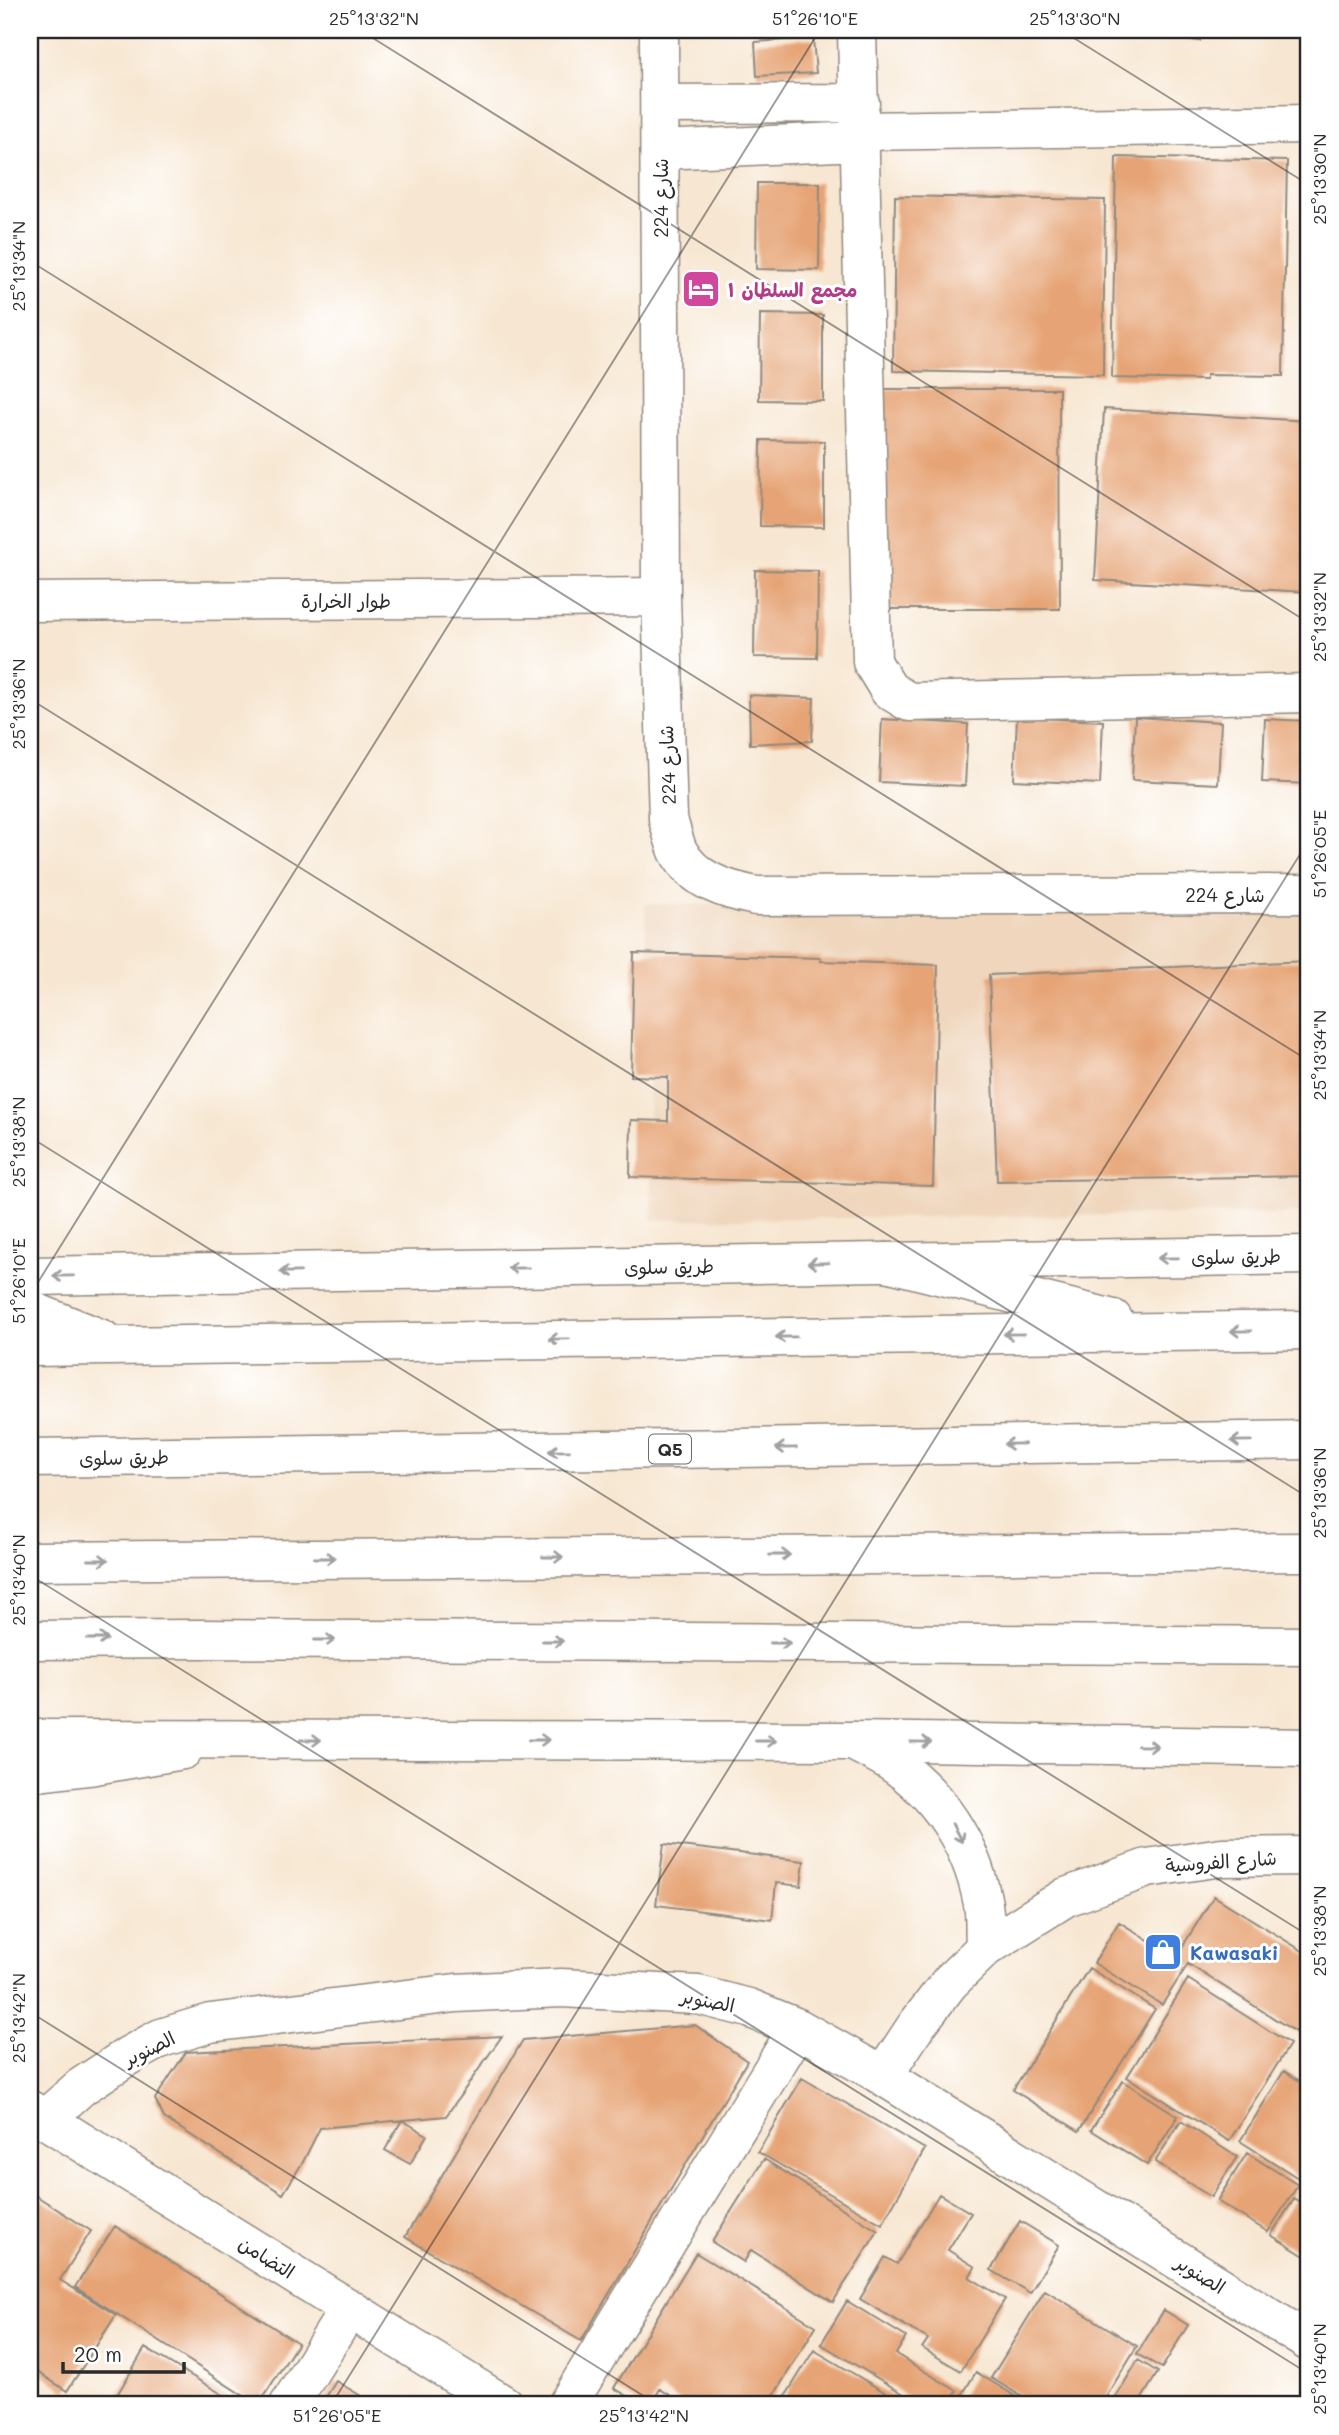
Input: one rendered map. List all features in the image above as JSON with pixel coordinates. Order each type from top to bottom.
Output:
[{"type":"main road","name":"شارع 224","points":[[659,30],[661,597],[668,819],[679,852],[697,874],[726,890],[756,896],[1309,894]]},
{"type":"main road","points":[[857,30],[872,662],[889,690],[909,702],[1309,693]]},
{"type":"main road","points":[[661,103],[860,125],[1309,124]]},
{"type":"main road","points":[[660,150],[860,125]]},
{"type":"main road","name":"طوار الخرارة","points":[[30,602],[661,597]]},
{"type":"main road","name":"طريق سلوى","points":[[30,1276],[1309,1255]]},
{"type":"main road","points":[[887,1262],[1166,1332]]},
{"type":"main road","points":[[30,1310],[117,1345]]},
{"type":"main road","points":[[30,1347],[1309,1330]]},
{"type":"main road","name":"طريق سلوى","points":[[30,1458],[1309,1440]]},
{"type":"main road","points":[[30,1560],[1309,1552]]},
{"type":"main road","points":[[30,1640],[1309,1646]]},
{"type":"main road","points":[[30,1739],[853,1741],[1309,1748]]},
{"type":"main road","points":[[30,1773],[89,1766],[243,1740]]},
{"type":"main road","points":[[853,1741],[890,1761],[915,1781],[951,1822],[971,1859],[983,1901],[985,1948]]},
{"type":"main road","name":"شارع الفروسية","points":[[883,2076],[916,2026],[950,1982],[985,1948],[1066,1897],[1147,1867],[1222,1857],[1309,1856]]},
{"type":"main road","name":"الصنوبر","points":[[37,2114],[161,2038],[210,2023],[456,1993],[561,1988],[698,1995],[749,2008],[798,2028],[883,2076],[1309,2342]]},
{"type":"main road","points":[[567,2405],[798,2028]]},
{"type":"main road","name":"التضامن","points":[[37,2114],[504,2405]]},
{"type":"main road","points":[[289,2405],[349,2309]]},
{"type":"shaded area","points":[[645,904],[1309,906],[1309,1213],[652,1220]]},
{"type":"building","points":[[1119,30],[1202,30],[1200,41]]},
{"type":"building","points":[[1243,30],[1269,30],[1268,35]]},
{"type":"building","points":[[813,38],[816,73],[757,76],[755,42]]},
{"type":"building","points":[[1116,157],[1287,161],[1283,376],[1206,375],[1206,380],[1112,378]]},
{"type":"building","points":[[757,183],[820,183],[819,270],[756,269]]},
{"type":"building","points":[[895,196],[1105,200],[1103,375],[893,371]]},
{"type":"building","points":[[760,314],[823,315],[823,401],[759,400]]},
{"type":"building","points":[[883,389],[1059,389],[1060,609],[883,609]]},
{"type":"building","points":[[1104,409],[1309,421],[1309,516],[1305,592],[1095,580]]},
{"type":"building","points":[[761,440],[824,441],[824,527],[760,526]]},
{"type":"building","points":[[755,570],[818,571],[817,658],[754,657]]},
{"type":"building","points":[[749,695],[814,698],[812,741],[750,744]]},
{"type":"building","points":[[1017,717],[1103,721],[1100,784],[1014,780]]},
{"type":"building","points":[[1135,717],[1221,722],[1218,784],[1132,780]]},
{"type":"building","points":[[882,719],[968,724],[965,786],[879,782]]},
{"type":"building","points":[[1265,719],[1309,721],[1309,784],[1262,782]]},
{"type":"building","points":[[634,953],[821,958],[820,961],[938,965],[933,1186],[630,1177],[631,1120],[668,1121],[668,1077],[631,1076]]},
{"type":"building","points":[[1309,961],[1309,1176],[997,1181],[989,975]]},
{"type":"building","points":[[664,1844],[804,1861],[801,1886],[776,1883],[772,1920],[656,1905]]},
{"type":"building","points":[[1214,1896],[1309,1955],[1309,2024],[1302,2036],[1188,1964],[1162,2005],[1094,1963],[1119,1922],[1176,1957]]},
{"type":"building","points":[[1089,1968],[1155,2009],[1079,2131],[1013,2090]]},
{"type":"building","points":[[1188,1979],[1290,2044],[1229,2141],[1127,2077]]},
{"type":"building","points":[[695,2025],[747,2061],[581,2341],[405,2237],[523,2040]]},
{"type":"building","points":[[502,2036],[446,2116],[320,2128],[283,2194],[164,2118],[155,2099],[186,2052]]},
{"type":"building","points":[[1284,2071],[1309,2087],[1309,2185],[1240,2141]]},
{"type":"building","points":[[802,2078],[925,2149],[882,2224],[758,2152]]},
{"type":"building","points":[[1123,2081],[1178,2116],[1147,2165],[1091,2130]]},
{"type":"building","points":[[402,2120],[427,2135],[410,2164],[385,2150]]},
{"type":"building","points":[[1181,2121],[1237,2157],[1211,2197],[1155,2162]]},
{"type":"building","points":[[1247,2153],[1298,2185],[1268,2232],[1217,2201]]},
{"type":"building","points":[[764,2159],[878,2231],[833,2302],[751,2250],[744,2262],[712,2242]]},
{"type":"building","points":[[939,2194],[971,2213],[948,2250],[975,2267],[969,2277],[1005,2299],[961,2371],[922,2348],[928,2339],[860,2299],[885,2257],[897,2264]]},
{"type":"building","points":[[35,2195],[91,2231],[60,2280],[116,2315],[67,2391],[30,2367],[30,2252],[33,2247],[30,2245],[30,2203]]},
{"type":"building","points":[[1294,2199],[1309,2208],[1309,2259],[1271,2235]]},
{"type":"building","points":[[1020,2221],[1059,2245],[1030,2293],[991,2270]]},
{"type":"building","points":[[115,2226],[298,2343],[258,2405],[75,2287]]},
{"type":"building","points":[[696,2253],[816,2326],[768,2405],[686,2405],[660,2389],[651,2405],[643,2405],[614,2388]]},
{"type":"building","points":[[1045,2290],[1137,2346],[1101,2405],[1036,2405],[991,2378]]},
{"type":"building","points":[[847,2301],[906,2337],[896,2354],[957,2391],[949,2405],[922,2405],[821,2344]]},
{"type":"building","points":[[1164,2310],[1188,2325],[1162,2368],[1137,2354]]},
{"type":"building","points":[[145,2348],[240,2405],[111,2405]]},
{"type":"building","points":[[814,2350],[906,2405],[780,2405]]},
{"type":"building","points":[[1138,2360],[1158,2372],[1138,2405],[1111,2405]]},
{"type":"building","points":[[976,2372],[1030,2405],[968,2405],[959,2400]]},
{"type":"building","points":[[336,2381],[376,2405],[321,2405]]},
{"type":"place","name":"مجمع السلطان ١","points":[[701,289]]},
{"type":"place","name":"Kawasaki","points":[[1163,1952]]}]
